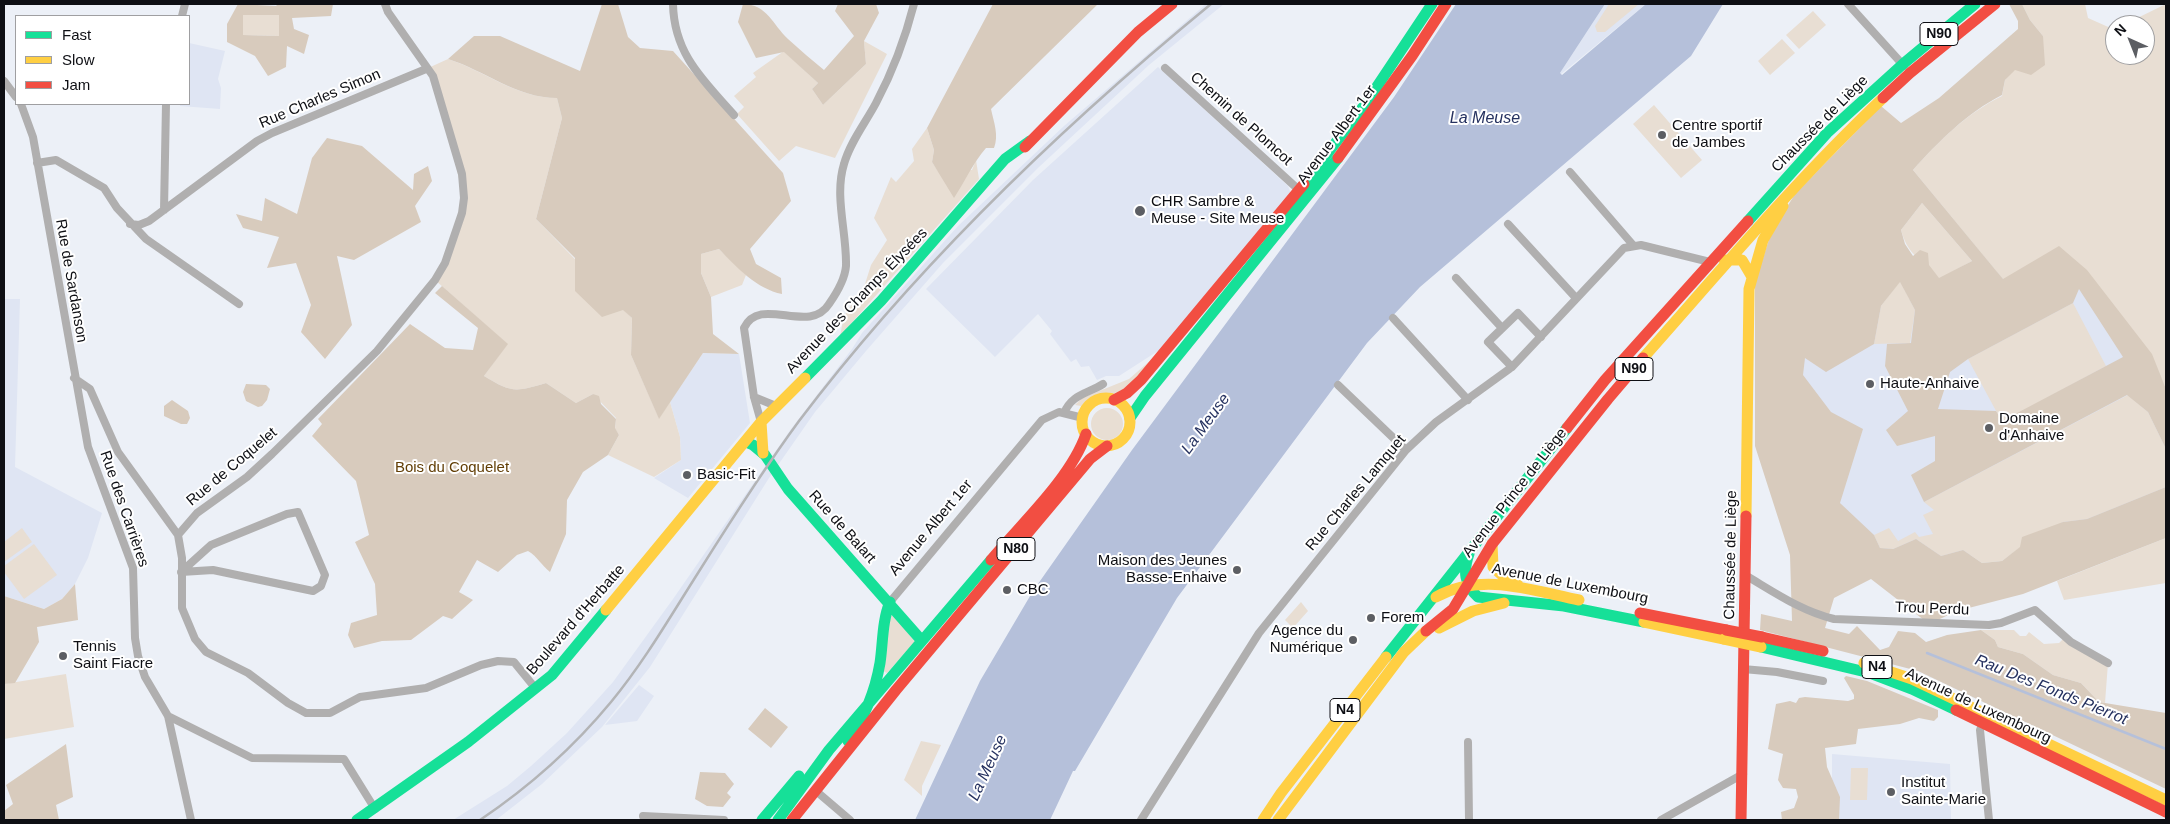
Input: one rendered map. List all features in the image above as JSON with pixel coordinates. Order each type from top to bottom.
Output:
[{"type":"main road","name":"Avenue des Champs Élysées","points":[[761,422],[843,342],[973,198],[986,178],[1005,159],[1030,141],[1138,32],[1172,4]]},
{"type":"main road","name":"Avenue Albert 1er","points":[[1083,418],[1085,412],[1094,402],[1114,400],[1127,393],[1142,380],[1299,190],[1367,103],[1432,4]]},
{"type":"main road","name":"Avenue Albert 1er","points":[[792,820],[921,661],[1090,459],[1107,446],[1122,440],[1129,430],[1130,418],[1145,396],[1306,202],[1398,78],[1446,4]]},
{"type":"main road","name":"Chaussée de Liège","points":[[1741,820],[1749,289],[1752,277],[1763,240],[1791,193],[1906,69],[1975,4]]},
{"type":"main road","name":"Chaussée de Liège","points":[[1710,262],[1827,133],[1906,69],[1993,4]]},
{"type":"main road","points":[[1299,190],[1306,202]]},
{"type":"main road","name":"Avenue Prince de Liège","points":[[1278,820],[1404,652],[1417,638],[1454,609],[1476,568],[1492,544],[1608,399],[1730,259],[1791,193]]},
{"type":"main road","points":[[1272,223],[1277,238]]},
{"type":"main road","points":[[1710,262],[1730,259],[1742,260],[1752,277]]},
{"type":"main road","name":"Chaussée de Liège","points":[[1730,259],[1745,276],[1749,289]]},
{"type":"main road","name":"Avenue Prince de Liège","points":[[1263,820],[1281,793],[1575,415],[1710,262]]},
{"type":"main road","points":[[1114,400],[1124,407],[1130,418]]},
{"type":"main road","points":[[1083,418],[1086,434],[1095,443],[1107,446]]},
{"type":"main road","points":[[761,422],[764,442],[763,453]]},
{"type":"main road","name":"Boulevard d'Herbatte","points":[[357,820],[468,742],[536,689],[560,666],[761,422]]},
{"type":"main road","name":"Avenue Albert 1er","points":[[778,820],[829,750],[1064,474],[1079,454],[1086,434]]},
{"type":"main road","name":"Rue de Balart","points":[[746,442],[755,444],[763,453],[786,488],[890,602],[922,641]]},
{"type":"main road","points":[[1492,544],[1493,567],[1504,578],[1524,589]]},
{"type":"main road","points":[[1468,585],[1464,577],[1464,568],[1471,547]]},
{"type":"main road","name":"Avenue de Luxembourg","points":[[1725,634],[1564,606],[1478,597],[1468,585],[1481,582],[1524,589],[1761,642],[1874,665],[1912,679],[2166,812]]},
{"type":"main road","name":"N4","points":[[1430,602],[1445,590],[1468,585]]},
{"type":"main road","name":"N4","points":[[1404,652],[1444,625],[1460,617],[1513,601]]},
{"type":"main road","name":"Avenue Albert 1er","points":[[816,791],[815,782],[857,729],[874,697],[886,612],[890,602]]},
{"type":"main road","name":"Avenue Albert 1er","points":[[934,646],[939,621]]},
{"type":"main road","points":[[921,661],[924,652],[922,641]]},
{"type":"main road","name":"Avenue de Luxembourg","points":[[1985,718],[2166,800]]},
{"type":"main road","name":"Avenue Albert 1er","points":[[762,820],[802,774],[829,750]]},
{"type":"street","name":"Rue de Coquelet","points":[[178,536],[198,513],[247,477],[272,454],[378,351],[435,280],[445,263],[462,213],[464,198],[462,174],[433,76],[426,69],[388,12],[385,4]]},
{"type":"street","points":[[673,4],[673,21],[680,45],[700,77],[734,116]]},
{"type":"street","points":[[761,422],[754,397],[744,334],[746,323],[761,314],[799,318],[821,313],[829,304],[844,274],[842,196],[844,164],[898,57],[914,4]]},
{"type":"street","points":[[1848,4],[1906,69]]},
{"type":"street","name":"Chemin de Plomcot","points":[[1165,68],[1299,190]]},
{"type":"street","name":"Rue Charles Simon","points":[[130,224],[139,225],[149,221],[272,133],[426,69]]},
{"type":"street","points":[[4,81],[15,97]]},
{"type":"street","name":"Rue de Sardanson","points":[[21,105],[33,137],[74,378]]},
{"type":"street","points":[[164,210],[166,105]]},
{"type":"street","points":[[37,163],[56,160],[104,188],[130,224],[170,257],[239,304]]},
{"type":"street","points":[[1570,172],[1632,245],[1710,262]]},
{"type":"street","points":[[1508,224],[1576,298]]},
{"type":"street","name":"Rue Charles Lamquet","points":[[1141,820],[1259,633],[1406,450],[1436,422],[1512,367],[1617,253],[1632,245]]},
{"type":"street","points":[[1456,278],[1502,328]]},
{"type":"street","points":[[1512,367],[1488,342],[1518,313],[1541,337]]},
{"type":"street","points":[[1393,318],[1468,400]]},
{"type":"street","points":[[74,378],[90,389],[118,452],[178,536],[182,558],[180,572],[182,608],[195,639],[206,652],[248,673],[293,706],[306,713],[323,714],[360,698],[426,688],[481,665],[498,661],[514,662],[536,689]]},
{"type":"street","name":"Rue des Carrières","points":[[74,378],[88,447],[133,568],[135,638],[138,656],[145,677],[168,716],[191,820]]},
{"type":"street","points":[[1083,418],[1064,413],[1067,405],[1076,396],[1103,384]]},
{"type":"street","points":[[1338,386],[1406,450]]},
{"type":"street","points":[[754,397],[776,406]]},
{"type":"street","name":"Avenue Albert 1er","points":[[890,602],[1042,420],[1053,413],[1064,413]]},
{"type":"street","points":[[298,512],[325,575],[320,586],[314,591],[213,570],[180,572],[211,545],[286,514],[298,512]]},
{"type":"street","name":"Trou Perdu","points":[[1745,575],[1785,599],[1819,615],[1834,619],[1989,625],[2001,623],[2035,610],[2071,642],[2108,663]]},
{"type":"street","points":[[1744,669],[1777,672],[1823,681]]},
{"type":"street","points":[[168,716],[252,758],[341,758],[347,761],[374,809]]},
{"type":"street","points":[[1985,718],[1980,730],[1989,820]]},
{"type":"street","points":[[1468,742],[1469,820]]},
{"type":"street","points":[[1661,820],[1743,774]]},
{"type":"street","points":[[816,791],[850,820]]},
{"type":"street","points":[[643,816],[724,820]]},
{"type":"shaded area","points":[[1206,4],[1224,4],[1149,65],[1039,167],[943,263],[815,412],[769,478],[650,667],[602,727],[542,784],[496,820],[453,820],[507,786],[531,766],[567,733],[613,682],[791,429],[862,333],[958,226],[1064,126]]},
{"type":"shaded area","points":[[1605,4],[1646,4],[1560,75],[1560,73]]},
{"type":"shaded area","points":[[1609,4],[1639,4],[1605,32],[1597,32],[1595,26]]},
{"type":"shaded area","points":[[2022,4],[2085,4],[2088,18],[2105,26],[2105,65],[2155,65],[2155,15],[2143,15],[2166,4],[2166,389],[2153,360],[2062,252],[2011,289],[1913,170],[1954,128],[2002,96],[2005,80],[2043,36],[2030,20]]},
{"type":"shaded area","points":[[1813,11],[1826,25],[1799,49],[1786,35]]},
{"type":"shaded area","points":[[243,15],[279,15],[279,36],[243,35]]},
{"type":"shaded area","points":[[1782,39],[1795,53],[1770,75],[1758,61]]},
{"type":"shaded area","points":[[864,41],[887,54],[835,158],[796,146],[779,161],[737,114],[744,107],[734,96],[756,77],[753,73],[784,51],[818,83],[812,89],[823,105],[866,64]]},
{"type":"shaded area","points":[[190,43],[225,51],[218,79],[221,88],[220,109],[180,106],[190,105]]},
{"type":"shaded area","points":[[448,59],[514,89],[542,97],[557,98],[562,118],[536,219],[632,318],[631,355],[659,418],[670,402],[680,437],[681,460],[654,477],[608,455],[619,435],[615,429],[616,418],[593,394],[576,403],[546,383],[514,389],[501,386],[484,376],[507,344],[435,280],[445,263],[464,198],[433,76],[426,69]]},
{"type":"shaded area","name":"CHR Sambre & Meuse - Site Meuse","points":[[1158,67],[1288,186],[1291,194],[1161,349],[1119,376],[1106,376],[1097,380],[1089,366],[1081,367],[1076,359],[1071,362],[1050,334],[1052,331],[1038,314],[995,357],[926,289],[1033,180]]},
{"type":"shaded area","name":"Centre sportif de Jambes","points":[[1654,105],[1702,160],[1681,178],[1633,124]]},
{"type":"shaded area","points":[[927,128],[934,150],[932,162],[938,171],[972,170],[976,160],[979,179],[840,336],[844,316],[865,284],[871,265],[887,240],[874,218],[891,177],[896,182],[914,161],[912,149]]},
{"type":"shaded area","points":[[1922,203],[1972,261],[1939,279],[1933,271],[1912,253],[1901,230]]},
{"type":"shaded area","points":[[719,249],[746,275],[742,285],[711,297],[701,273],[701,254]]},
{"type":"shaded area","name":"Domaine d'Anhaive","points":[[2058,255],[2166,404],[2166,508],[1871,579],[1819,452],[1785,334]]},
{"type":"shaded area","points":[[1900,281],[1915,310],[1910,343],[1874,344],[1881,306]]},
{"type":"shaded area","points":[[4,299],[20,299],[15,467],[102,513],[88,558],[75,584],[62,599],[44,609],[4,596]]},
{"type":"shaded area","points":[[2073,303],[2106,366],[2002,422],[1968,359]]},
{"type":"shaded area","points":[[1160,352],[1128,387],[1113,394],[1097,395],[1081,406],[1075,405],[1082,398],[1129,379]]},
{"type":"shaded area","points":[[703,353],[739,354],[750,423],[688,498],[654,478],[681,460],[680,437],[670,402]]},
{"type":"shaded area","points":[[2128,395],[2148,412],[2166,449],[2166,487],[2087,519],[2063,522],[2021,547],[2002,561],[1982,563],[1963,550],[1941,556],[1916,539],[1893,549],[1880,548],[1874,535],[1889,528],[1898,541],[1915,532],[1919,537],[1933,534],[1923,515],[1934,510],[1924,502]]},
{"type":"shaded area","points":[[1107,408],[1113,409],[1118,413],[1122,418],[1122,430],[1118,435],[1113,439],[1107,440],[1101,439],[1096,435],[1092,430],[1091,424],[1092,418],[1096,413],[1101,409]]},
{"type":"shaded area","points":[[22,528],[32,542],[4,562],[4,542]]},
{"type":"shaded area","points":[[2166,538],[2166,583],[2064,600],[2057,581]]},
{"type":"shaded area","points":[[34,544],[57,575],[24,599],[4,572],[4,566]]},
{"type":"shaded area","points":[[1301,602],[1308,611],[1293,628],[1285,620]]},
{"type":"shaded area","points":[[894,615],[915,642],[887,673],[883,671],[889,616]]},
{"type":"shaded area","points":[[1981,630],[2014,630],[2020,636],[2026,636],[2029,632],[2044,644],[2059,643],[2065,637],[2108,663],[2105,703],[2099,702],[2081,683],[2053,675],[2023,654],[1998,647],[1995,640]]},
{"type":"shaded area","points":[[66,674],[74,727],[4,739],[4,684]]},
{"type":"shaded area","points":[[639,685],[654,696],[637,721],[605,725]]},
{"type":"shaded area","points":[[921,741],[941,745],[922,786],[922,796],[904,780]]},
{"type":"shaded area","name":"Institut Sainte-Marie","points":[[1832,754],[1950,764],[1951,820],[1832,820]]},
{"type":"shaded area","points":[[1851,768],[1868,768],[1867,800],[1850,800]]},
{"type":"green space","points":[[238,4],[276,6],[278,4],[333,4],[331,16],[292,18],[294,29],[309,35],[304,54],[287,46],[286,67],[268,76],[255,56],[227,42],[227,24]],"holes":[[[243,15],[279,15],[279,36],[243,35]]]},
{"type":"green space","points":[[602,4],[618,4],[628,37],[640,48],[673,51],[783,173],[791,201],[750,249],[756,264],[781,278],[782,294],[756,283],[719,249],[701,254],[701,273],[711,297],[713,334],[739,354],[703,353],[659,419],[631,355],[632,318],[623,310],[602,317],[575,291],[575,258],[536,219],[562,118],[557,98],[528,94],[448,59],[474,36],[500,36],[580,71]]},
{"type":"green space","points":[[743,4],[751,5],[764,11],[788,39],[824,70],[854,36],[835,11],[838,4],[876,4],[879,13],[864,41],[866,64],[823,105],[812,89],[818,83],[784,52],[756,58],[738,22]]},
{"type":"green space","points":[[993,4],[1098,4],[991,109],[996,134],[994,148],[986,148],[981,154],[954,198],[932,162],[934,150],[927,128]]},
{"type":"green space","points":[[2009,4],[2022,4],[2030,20],[2043,36],[2045,65],[2031,75],[2015,70],[2005,80],[2002,95],[1977,110],[1954,128],[1913,170],[2003,279],[2059,246],[2087,270],[2152,354],[2166,389],[2166,449],[2148,412],[2127,395],[1924,502],[1911,475],[1935,461],[1935,436],[1897,446],[1886,430],[1908,411],[1885,366],[1887,344],[1911,343],[1915,310],[1900,282],[1881,306],[1874,344],[1826,372],[1805,358],[1803,375],[1831,412],[1863,429],[1840,503],[1874,535],[1880,548],[1893,549],[1916,539],[1941,556],[1963,550],[1982,563],[2002,561],[2020,547],[2022,537],[2063,522],[2087,519],[2166,487],[2166,538],[2023,594],[1957,611],[1929,624],[1871,579],[1834,598],[1825,628],[1849,634],[1857,626],[1880,650],[1889,647],[1898,631],[1915,633],[1926,642],[1947,635],[1981,630],[1995,640],[1998,647],[2023,654],[2053,675],[2081,683],[2099,702],[2166,713],[2166,789],[1918,671],[1760,630],[1761,614],[1792,621],[1790,555],[1755,446],[1755,283],[1771,233],[1795,194],[1881,106],[1901,123],[1939,98],[2018,29],[2018,21]],"holes":[[[1922,203],[1972,261],[1939,278],[1929,265],[1928,253],[1920,250],[1913,256],[1905,244],[1901,230]],[[2079,289],[2123,357],[2002,421],[1996,411],[1938,409],[1950,372],[1968,359],[2073,303]]]},
{"type":"green space","points":[[327,138],[362,146],[413,190],[414,174],[428,166],[432,181],[415,206],[421,222],[354,260],[337,256],[352,325],[325,359],[301,332],[311,305],[296,263],[267,268],[279,237],[243,228],[236,214],[262,221],[265,198],[297,214],[312,158]]},
{"type":"green space","name":"Bois du Coquelet","points":[[442,286],[508,344],[484,376],[501,386],[514,389],[546,383],[576,403],[593,394],[599,396],[601,404],[616,419],[615,428],[619,435],[608,455],[583,472],[567,500],[566,534],[550,572],[528,551],[517,555],[498,572],[477,560],[459,592],[473,600],[452,619],[443,616],[411,640],[382,641],[354,648],[348,635],[351,623],[377,615],[375,584],[355,542],[369,535],[356,481],[312,436],[322,424],[318,419],[410,324],[445,348],[473,350],[478,328],[435,293]]},
{"type":"green space","points":[[246,384],[266,385],[270,389],[267,400],[262,406],[258,407],[246,401],[243,392]]},
{"type":"green space","points":[[172,400],[188,411],[190,418],[187,424],[181,424],[164,416],[164,406]]},
{"type":"green space","points":[[75,584],[78,620],[37,627],[39,642],[15,683],[4,684],[4,596],[44,609],[62,599]]},
{"type":"green space","points":[[1846,676],[1867,681],[1938,710],[1938,717],[1934,721],[1919,718],[1900,724],[1858,729],[1856,744],[1825,748],[1827,767],[1840,797],[1839,820],[1782,820],[1781,812],[1794,808],[1798,797],[1796,789],[1783,788],[1778,780],[1783,754],[1768,749],[1776,704],[1790,701],[1796,703],[1799,698],[1805,697],[1848,701],[1854,699],[1854,695],[1844,678]]},
{"type":"green space","points":[[765,708],[788,727],[771,748],[748,729]]},
{"type":"green space","points":[[66,744],[73,797],[56,805],[59,820],[4,820],[4,811],[13,804],[6,785]]},
{"type":"green space","points":[[700,772],[725,773],[734,784],[727,793],[731,797],[723,807],[707,806],[695,799]]},
{"type":"water","name":"La Meuse","points":[[1456,4],[1605,4],[1560,73],[1562,75],[1646,4],[1723,4],[1691,56],[1420,287],[1367,343],[1177,598],[1075,771],[1073,771],[1050,820],[915,820],[980,681],[1033,591],[1132,450],[1394,97]]},
{"type":"waterway","name":"Rau Des Fonds Pierrot","points":[[1927,653],[2166,749]]},
{"type":"railway","points":[[480,820],[550,766],[611,702],[646,655],[735,515],[799,421],[844,363],[892,307],[941,253],[1045,149],[1211,4]]},
{"type":"traffic: fast","points":[[1304,184],[1366,103],[1432,4]]},
{"type":"traffic: fast","points":[[1748,221],[1827,133],[1903,64],[1975,4]]},
{"type":"traffic: fast","points":[[805,378],[881,301],[1005,159],[1030,141]]},
{"type":"traffic: fast","points":[[1130,418],[1145,396],[1338,158]]},
{"type":"traffic: fast","points":[[1386,657],[1567,428]]},
{"type":"traffic: fast","points":[[746,442],[765,455],[788,489],[922,641]]},
{"type":"traffic: fast","points":[[1469,554],[1466,566],[1467,582],[1478,597],[1564,606],[1644,622]]},
{"type":"traffic: fast","points":[[778,820],[829,750],[991,560]]},
{"type":"traffic: fast","points":[[848,741],[864,713],[875,684],[880,663],[884,624],[890,602]]},
{"type":"traffic: fast","points":[[357,820],[468,742],[552,675],[606,610]]},
{"type":"traffic: fast","points":[[1761,647],[1870,673],[1912,689],[1956,710]]},
{"type":"traffic: fast","points":[[762,820],[799,776]]},
{"type":"traffic: slow","points":[[1643,358],[1820,160],[1883,98]]},
{"type":"traffic: slow","points":[[1746,516],[1749,289],[1763,240],[1783,206]]},
{"type":"traffic: slow","points":[[1724,260],[1742,260],[1752,277]]},
{"type":"traffic: slow","points":[[606,610],[761,422],[805,378]]},
{"type":"traffic: slow","points":[[1106,398],[1115,400],[1123,405],[1128,413],[1130,422],[1128,431],[1123,439],[1115,444],[1106,446],[1097,444],[1089,439],[1084,431],[1082,422],[1084,413],[1089,405],[1097,400],[1106,398]]},
{"type":"traffic: slow","points":[[761,422],[763,453]]},
{"type":"traffic: slow","points":[[1492,544],[1493,567],[1505,578],[1518,585]]},
{"type":"traffic: slow","points":[[1436,597],[1453,590],[1488,584],[1525,588],[1579,600]]},
{"type":"traffic: slow","points":[[1439,628],[1473,611],[1504,603]]},
{"type":"traffic: slow","points":[[1644,622],[1724,639]]},
{"type":"traffic: slow","points":[[1278,820],[1404,652],[1426,631]]},
{"type":"traffic: slow","points":[[1724,639],[1761,647]]},
{"type":"traffic: slow","points":[[1263,820],[1281,793],[1386,657]]},
{"type":"traffic: slow","points":[[1864,663],[1912,679],[2166,800]]},
{"type":"traffic: jam","points":[[1025,147],[1138,32],[1172,4]]},
{"type":"traffic: jam","points":[[1338,158],[1412,56],[1446,4]]},
{"type":"traffic: jam","points":[[1883,98],[1910,73],[1995,4]]},
{"type":"traffic: jam","points":[[1114,400],[1127,393],[1141,380],[1304,184]]},
{"type":"traffic: jam","points":[[1567,428],[1605,380],[1748,221]]},
{"type":"traffic: jam","points":[[1426,631],[1453,609],[1492,544],[1643,358]]},
{"type":"traffic: jam","points":[[991,560],[1057,484],[1079,451],[1086,434]]},
{"type":"traffic: jam","points":[[792,820],[896,690],[1090,459],[1107,446]]},
{"type":"traffic: jam","points":[[1741,820],[1746,516]]},
{"type":"traffic: jam","points":[[1640,613],[1726,630]]},
{"type":"traffic: jam","points":[[1726,630],[1762,637]]},
{"type":"traffic: jam","points":[[1762,637],[1823,651]]},
{"type":"traffic: jam","points":[[1956,710],[2166,812]]},
{"type":"place","name":"Centre sportif de Jambes","points":[[1662,135]]},
{"type":"place","name":"CHR Sambre & Meuse - Site Meuse","points":[[1140,211]]},
{"type":"place","name":"Haute-Anhaive","points":[[1870,384]]},
{"type":"place","name":"Domaine d'Anhaive","points":[[1989,428]]},
{"type":"place","name":"Basic-Fit","points":[[687,475]]},
{"type":"place","name":"Maison des Jeunes Basse-Enhaive","points":[[1237,570]]},
{"type":"place","name":"CBC","points":[[1007,590]]},
{"type":"place","name":"Forem","points":[[1371,618]]},
{"type":"place","name":"Agence du Numérique","points":[[1353,640]]},
{"type":"place","name":"Tennis Saint Fiacre","points":[[63,656]]},
{"type":"place","name":"Institut Sainte-Marie","points":[[1891,792]]}]
